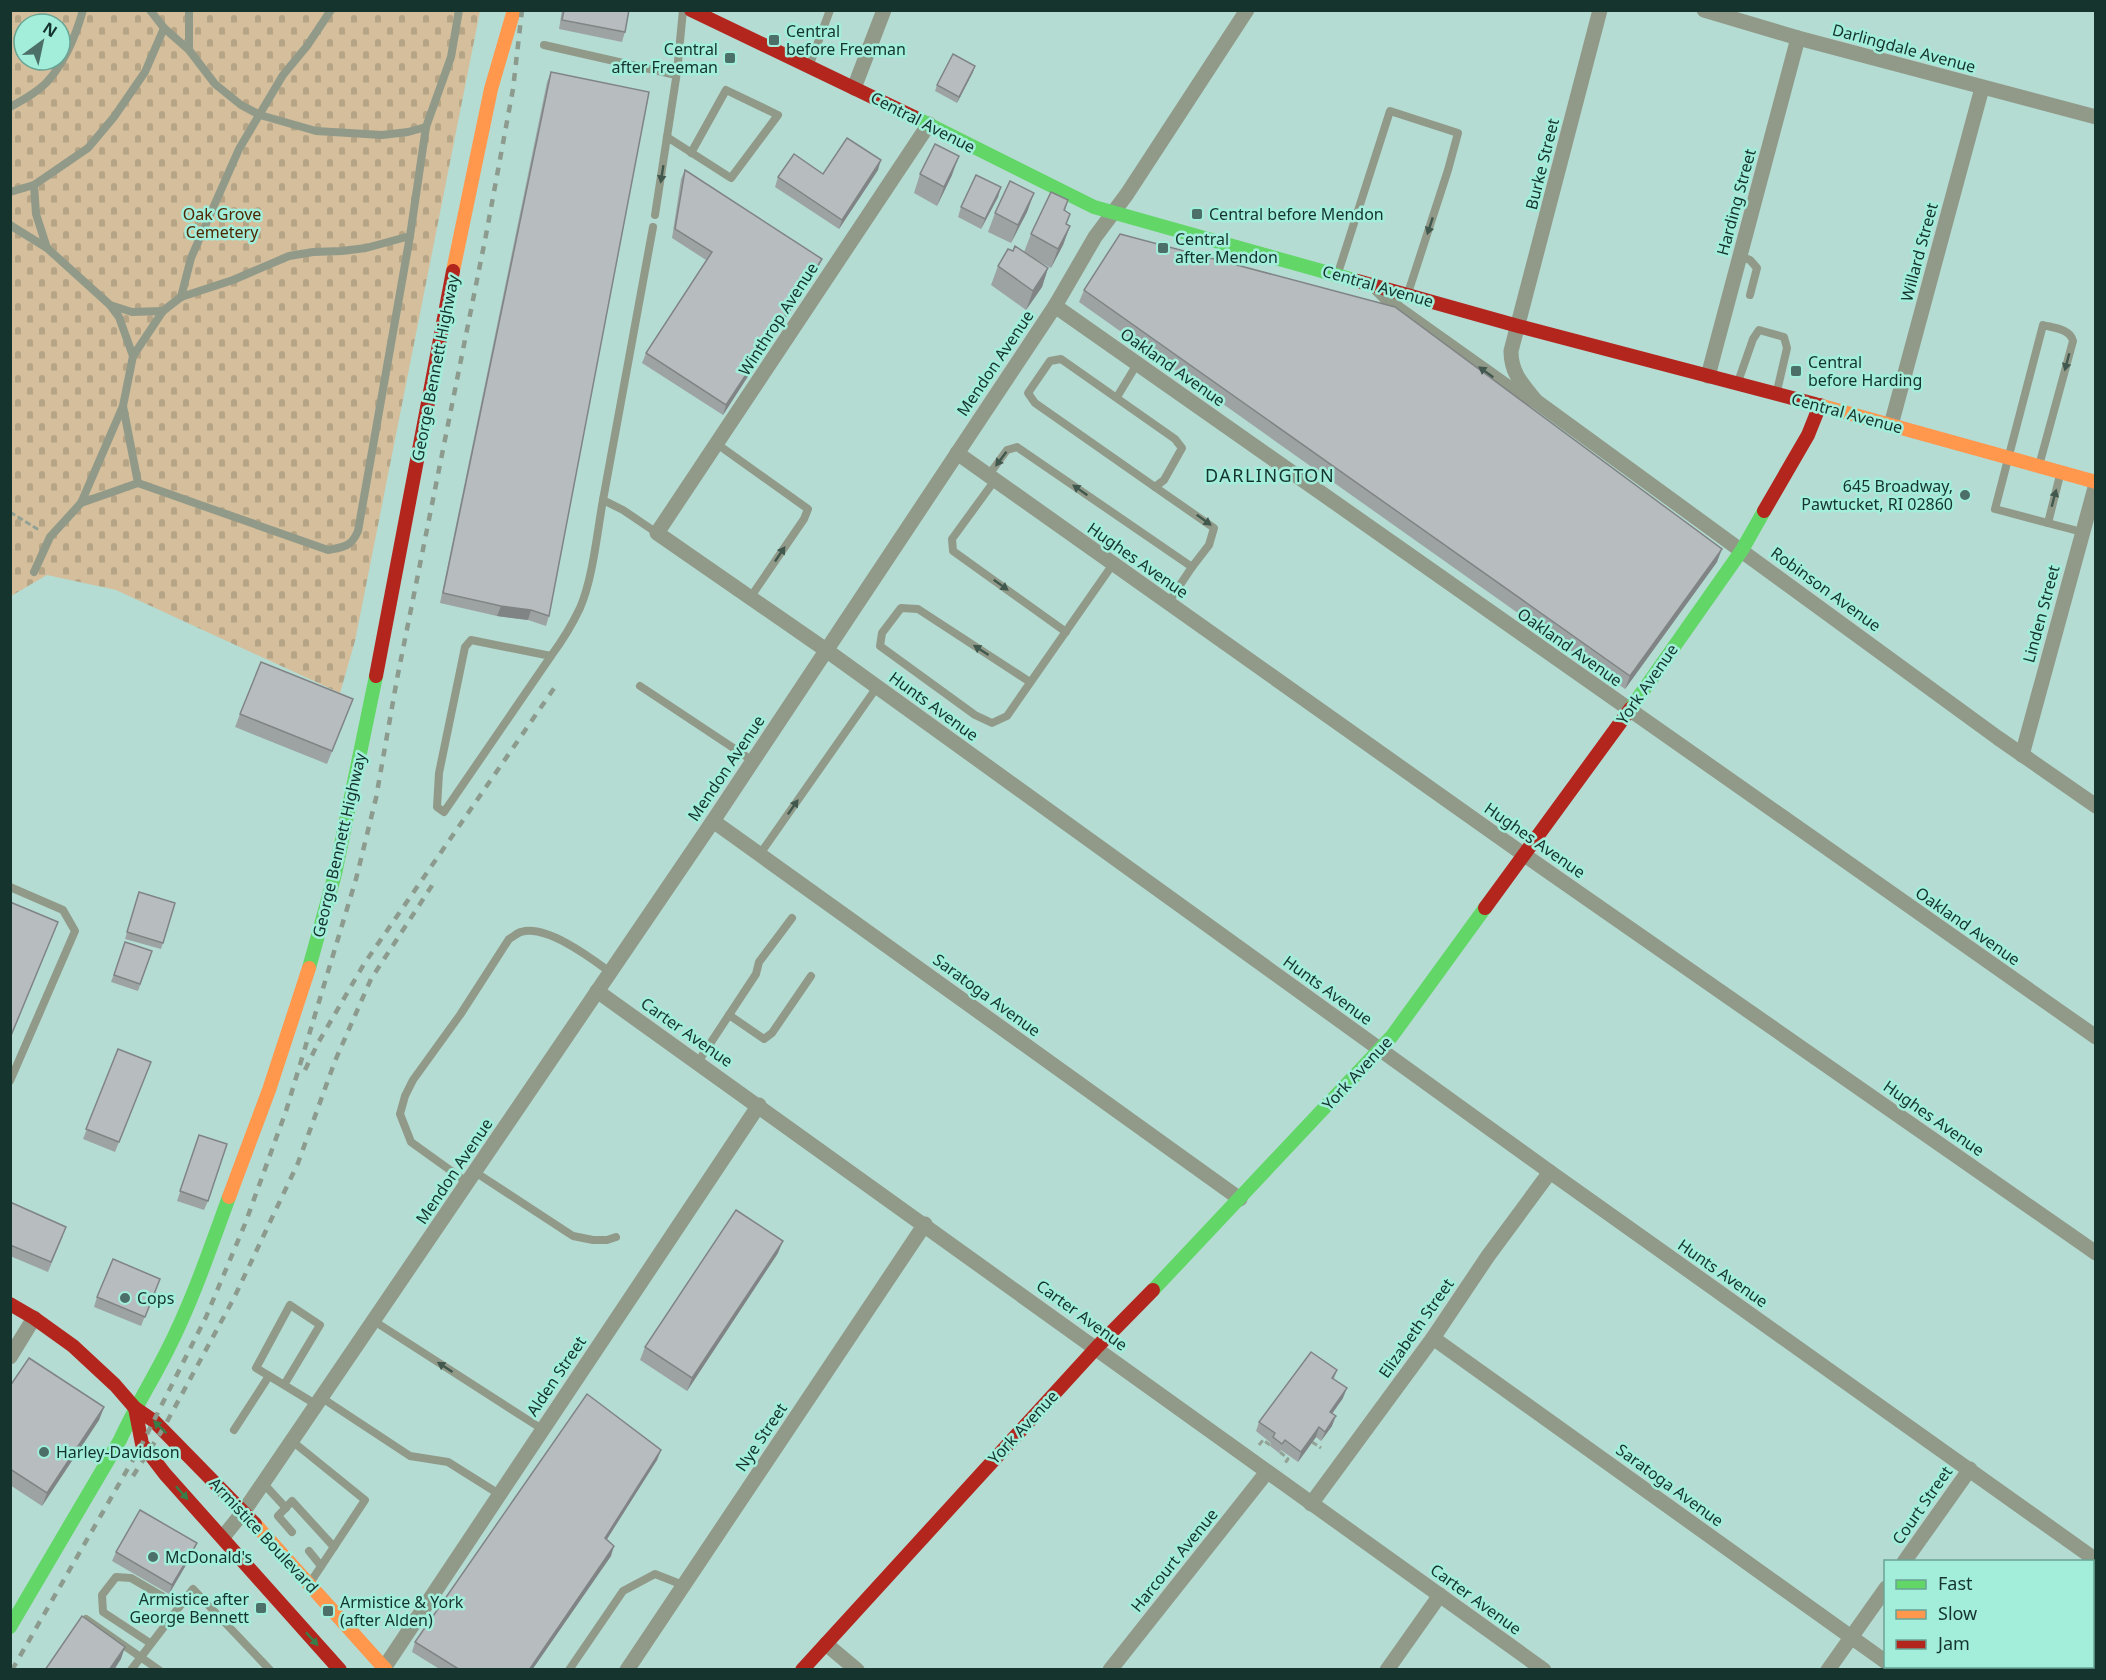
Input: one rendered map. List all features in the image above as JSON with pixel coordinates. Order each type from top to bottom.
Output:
[{"type":"main road","name":"George Bennett Highway","points":[[10,1627],[120,1440],[135,1408],[168,1350],[231,1193],[303,989],[335,874],[384,637],[462,225],[491,89],[514,10]]},
{"type":"main road","name":"Central Avenue","points":[[691,10],[810,65],[1060,192],[1112,213],[1374,284],[1518,326],[1820,405],[2096,483]]},
{"type":"main road","name":"York Avenue","points":[[802,1670],[1097,1347],[1381,1049],[1629,711],[1742,550],[1808,435],[1820,405]]},
{"type":"main road","name":"Armistice Boulevard","points":[[10,1304],[73,1346],[115,1385],[135,1408],[154,1421],[244,1511],[385,1669]]},
{"type":"main road","name":"Armistice Boulevard","points":[[135,1408],[142,1444],[165,1474],[340,1670]]},
{"type":"street","points":[[855,88],[884,10]]},
{"type":"street","name":"Burke Street","points":[[1518,326],[1600,10]]},
{"type":"street","name":"Darlingdale Avenue","points":[[1704,10],[1798,38],[2096,117]]},
{"type":"street","name":"Mendon Avenue","points":[[223,1537],[244,1511],[292,1441],[713,821],[1055,306],[1095,237],[1127,194],[1241,12]]},
{"type":"street","name":"Harding Street","points":[[1708,376],[1798,38]]},
{"type":"street","name":"Willard Street","points":[[1891,425],[1982,88]]},
{"type":"street","name":"Winthrop Avenue","points":[[657,533],[929,124]]},
{"type":"street","name":"Robinson Avenue","points":[[1374,284],[1398,309],[1512,390],[1536,400]]},
{"type":"street","name":"Oakland Avenue","points":[[1055,306],[2096,1037]]},
{"type":"street","name":"Robinson Avenue","points":[[1518,326],[1511,351],[1511,364],[1516,378],[1536,400],[2096,806]]},
{"type":"street","name":"Hughes Avenue","points":[[957,453],[1523,854],[2096,1253]]},
{"type":"street","name":"Linden Street","points":[[2022,754],[2096,483]]},
{"type":"street","name":"Hunts Avenue","points":[[657,533],[877,687],[1550,1172],[2096,1560]]},
{"type":"street","name":"Saratoga Avenue","points":[[713,821],[1240,1199]]},
{"type":"street","name":"Carter Avenue","points":[[597,991],[1097,1347],[1311,1504],[1544,1670]]},
{"type":"street","name":"Alden Street","points":[[385,1669],[759,1105]]},
{"type":"street","name":"Elizabeth Street","points":[[1311,1504],[1433,1338],[1488,1256],[1550,1172]]},
{"type":"street","name":"Nye Street","points":[[627,1670],[925,1224]]},
{"type":"street","points":[[10,1357],[34,1318]]},
{"type":"street","name":"Saratoga Avenue","points":[[1433,1338],[1884,1661]]},
{"type":"street","name":"Court Street","points":[[1905,1560],[1970,1469]]},
{"type":"street","name":"Harcourt Avenue","points":[[1110,1670],[1267,1472]]},
{"type":"street","points":[[1828,1670],[1884,1591]]},
{"type":"street","points":[[1387,1670],[1440,1595]]},
{"type":"street","points":[[826,1644],[857,1670]]},
{"type":"lane","points":[[10,107],[30,96],[47,82],[72,39],[83,10]]},
{"type":"lane","points":[[150,10],[164,28],[189,50],[215,84],[241,105],[260,115],[316,131],[345,134],[399,133],[426,127]]},
{"type":"lane","points":[[189,10],[189,50]]},
{"type":"lane","points":[[181,297],[191,258],[238,149],[283,75],[307,46],[331,10]]},
{"type":"lane","points":[[81,503],[138,483],[327,550],[344,547],[354,541],[358,531],[410,236],[426,127],[451,57],[459,10]]},
{"type":"lane","points":[[655,215],[676,75],[683,10]]},
{"type":"lane","points":[[810,65],[830,10]]},
{"type":"lane","points":[[10,192],[34,185],[88,147],[114,117],[145,72],[164,28]]},
{"type":"lane","points":[[544,45],[676,75]]},
{"type":"lane","points":[[667,137],[691,153],[731,178],[778,115],[726,90],[691,153]]},
{"type":"lane","points":[[1338,274],[1390,111],[1458,133],[1408,294]]},
{"type":"lane","points":[[34,185],[36,214],[47,248]]},
{"type":"lane","points":[[10,225],[47,248],[110,305],[118,317],[133,356]]},
{"type":"lane","points":[[551,656],[471,640],[465,647],[439,773],[437,807],[444,812],[569,630],[580,608],[586,590],[653,227]]},
{"type":"lane","points":[[34,572],[50,537],[81,503],[123,406],[133,356],[163,311],[181,297],[233,280],[289,256],[366,248],[410,236]]},
{"type":"lane","points":[[1740,256],[1750,260],[1756,268],[1750,295]]},
{"type":"lane","points":[[110,305],[132,312],[163,311]]},
{"type":"lane","points":[[2039,466],[2073,341],[2068,332],[2043,325],[1995,509],[2082,532]]},
{"type":"lane","points":[[1737,384],[1753,339],[1759,330],[1784,337],[1787,348],[1777,394]]},
{"type":"lane","points":[[1155,487],[1164,480],[1182,448],[1175,439],[1061,359],[1050,361],[1028,393],[1035,403],[1155,487],[1214,528],[1209,545],[1168,603]]},
{"type":"lane","points":[[1116,397],[1137,364]]},
{"type":"lane","points":[[123,406],[138,483]]},
{"type":"lane","points":[[717,444],[808,509],[804,519],[750,598]]},
{"type":"lane","points":[[1066,632],[953,551],[952,539],[992,478],[1007,450],[1017,447],[1192,567]]},
{"type":"lane","points":[[2048,523],[2061,473]]},
{"type":"lane","points":[[603,500],[624,510],[657,533]]},
{"type":"lane","points":[[1030,682],[918,609],[901,608],[882,633],[880,646],[975,715],[992,723],[1007,716],[1113,564]]},
{"type":"lane","points":[[640,686],[753,761]]},
{"type":"lane","points":[[760,854],[877,687]]},
{"type":"lane","points":[[10,887],[63,910],[75,931],[10,1081]]},
{"type":"lane","points":[[698,1062],[756,974],[759,962],[792,918]]},
{"type":"lane","points":[[610,972],[578,949],[552,937],[536,932],[522,932],[509,939],[460,1015],[413,1080],[400,1114],[411,1142],[573,1236],[593,1240],[607,1240],[616,1237]]},
{"type":"lane","points":[[729,1015],[764,1039],[772,1032],[811,976]]},
{"type":"lane","points":[[284,1385],[320,1325],[290,1305],[256,1368],[284,1385],[319,1401],[410,1456],[448,1462],[499,1494]]},
{"type":"lane","points":[[374,1321],[542,1430]]},
{"type":"lane","points":[[234,1430],[269,1376]]},
{"type":"lane","points":[[292,1441],[364,1500],[309,1584]]},
{"type":"lane","points":[[263,1483],[286,1508]]},
{"type":"lane","points":[[292,1532],[278,1516],[292,1501],[334,1547]]},
{"type":"lane","points":[[309,1551],[321,1566]]},
{"type":"lane","points":[[569,1670],[622,1591],[655,1574],[683,1585]]},
{"type":"lane","points":[[150,1643],[103,1612],[102,1595],[116,1576],[131,1578],[179,1606]]},
{"type":"lane","points":[[131,1670],[193,1589],[270,1670]]},
{"type":"lane","points":[[86,1619],[159,1670]]},
{"type":"path","points":[[10,512],[50,537]]},
{"type":"path","points":[[1258,1446],[1263,1440],[1270,1445]]},
{"type":"path","points":[[1312,1442],[1321,1448]]},
{"type":"path","points":[[1280,1452],[1288,1459],[1284,1464]]},
{"type":"green space","name":"Oak Grove Cemetery","points":[[11,11],[480,11],[355,641],[340,693],[116,590],[47,575],[11,596]]},
{"type":"building","points":[[564,10],[629,10],[625,32],[562,20]]},
{"type":"building","points":[[953,54],[975,66],[959,97],[937,85]]},
{"type":"building","points":[[551,72],[649,92],[549,616],[531,610],[443,593]]},
{"type":"building","points":[[847,138],[881,160],[842,220],[778,177],[794,154],[823,174]]},
{"type":"building","points":[[935,144],[959,156],[944,187],[920,174]]},
{"type":"building","points":[[685,170],[822,259],[726,405],[646,353],[712,252],[675,229]]},
{"type":"building","points":[[976,175],[1001,187],[985,219],[961,207]]},
{"type":"building","points":[[1010,181],[1034,193],[1018,225],[995,213]]},
{"type":"building","points":[[1051,192],[1068,200],[1064,210],[1070,214],[1066,224],[1070,226],[1058,249],[1031,234]]},
{"type":"building","points":[[1120,234],[1395,307],[1722,549],[1630,676],[1084,290]]},
{"type":"building","points":[[1015,246],[1048,268],[1033,291],[998,266],[1008,249],[1013,251]]},
{"type":"building","points":[[261,662],[353,699],[332,751],[240,714]]},
{"type":"building","points":[[139,892],[175,903],[163,943],[127,932]]},
{"type":"building","points":[[10,902],[58,922],[10,1038]]},
{"type":"building","points":[[125,942],[152,951],[140,984],[114,975]]},
{"type":"building","points":[[118,1049],[151,1062],[119,1142],[86,1129]]},
{"type":"building","points":[[199,1135],[227,1144],[208,1201],[180,1191]]},
{"type":"building","points":[[10,1202],[66,1227],[51,1262],[10,1245]]},
{"type":"building","points":[[736,1210],[783,1241],[692,1378],[645,1347]]},
{"type":"building","name":"Cops","points":[[113,1259],[160,1279],[145,1317],[97,1297]]},
{"type":"building","points":[[1311,1352],[1337,1370],[1332,1378],[1347,1388],[1330,1412],[1336,1416],[1325,1432],[1319,1427],[1301,1452],[1285,1440],[1282,1444],[1273,1437],[1275,1433],[1259,1422]]},
{"type":"building","name":"Harley-Davidson","points":[[29,1358],[104,1407],[47,1493],[10,1469],[10,1386]]},
{"type":"building","points":[[587,1394],[661,1450],[605,1538],[614,1546],[529,1670],[460,1670],[415,1642]]},
{"type":"building","name":"McDonald's","points":[[140,1510],[197,1543],[172,1585],[116,1552]]},
{"type":"building","points":[[82,1616],[125,1647],[109,1670],[45,1670]]},
{"type":"railway","points":[[12,1670],[142,1444],[206,1317],[245,1224],[286,1111],[356,879],[376,798],[397,679],[486,235],[513,89],[522,10]]},
{"type":"railway","points":[[305,1070],[364,964],[557,684]]},
{"type":"railway","points":[[133,1476],[163,1429],[234,1298],[298,1163],[335,1061],[371,979],[433,884]]},
{"type":"traffic: fast","points":[[914,117],[1094,207],[1354,280]]},
{"type":"traffic: fast","points":[[1631,708],[1742,550],[1764,511]]},
{"type":"traffic: fast","points":[[309,968],[335,874],[376,676]]},
{"type":"traffic: fast","points":[[1153,1290],[1392,1036],[1485,908]]},
{"type":"traffic: fast","points":[[10,1627],[120,1440],[167,1351],[193,1294],[229,1197]]},
{"type":"traffic: slow","points":[[453,271],[491,89],[514,10]]},
{"type":"traffic: slow","points":[[1815,404],[2096,482]]},
{"type":"traffic: slow","points":[[229,1197],[269,1090],[309,968]]},
{"type":"traffic: slow","points":[[255,1524],[386,1670]]},
{"type":"traffic: jam","points":[[691,10],[914,117]]},
{"type":"traffic: jam","points":[[376,676],[453,271]]},
{"type":"traffic: jam","points":[[1354,280],[1518,326],[1815,404]]},
{"type":"traffic: jam","points":[[1764,511],[1808,435],[1820,405]]},
{"type":"traffic: jam","points":[[1485,908],[1631,708]]},
{"type":"traffic: jam","points":[[802,1670],[1097,1347],[1153,1290]]},
{"type":"traffic: jam","points":[[10,1304],[73,1346],[115,1385],[135,1408],[154,1421],[255,1524]]},
{"type":"traffic: jam","points":[[135,1408],[142,1444],[165,1474],[340,1670]]},
{"type":"place","name":"Central before Freeman","points":[[774,40]]},
{"type":"place","name":"Central after Freeman","points":[[730,58]]},
{"type":"place","name":"Central before Mendon","points":[[1197,214]]},
{"type":"place","name":"Central after Mendon","points":[[1163,248]]},
{"type":"place","name":"Central before Harding","points":[[1796,371]]},
{"type":"place","name":"645 Broadway, Pawtucket, RI 02860","points":[[1965,495]]},
{"type":"place","name":"Cops","points":[[125,1298]]},
{"type":"place","name":"Harley-Davidson","points":[[44,1452]]},
{"type":"place","name":"McDonald's","points":[[153,1557]]},
{"type":"place","name":"Armistice after George Bennett","points":[[261,1608]]},
{"type":"place","name":"Armistice & York (after Alden)","points":[[328,1611]]},
{"type":"district","name":"DARLINGTON","points":[[1270,476]]}]
